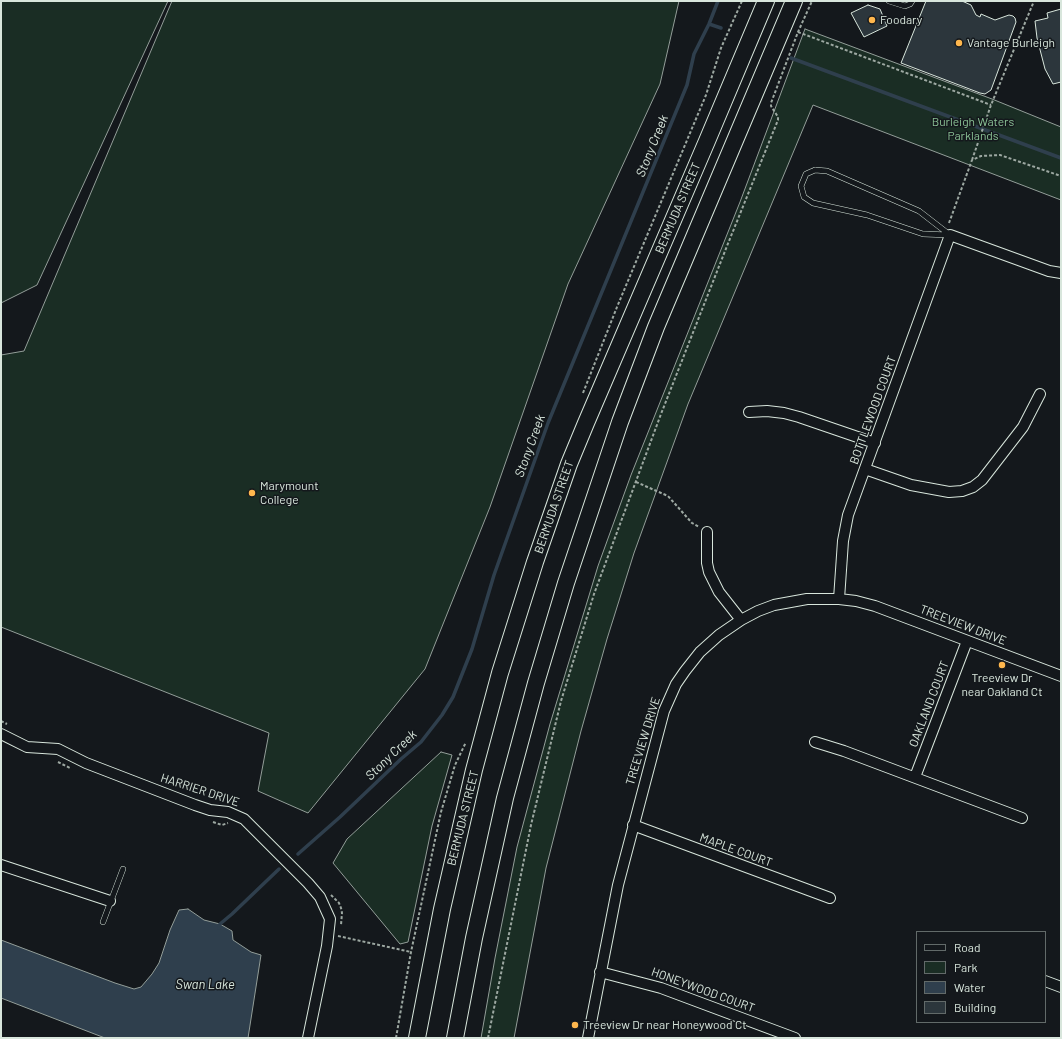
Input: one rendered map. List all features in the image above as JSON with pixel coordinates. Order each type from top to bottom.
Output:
[{"type":"main road","name":"BERMUDA STREET","points":[[417,1038],[440,916],[472,777],[500,673],[535,562],[569,464],[580,437],[766,1]]},
{"type":"main road","points":[[455,1038],[474,938],[505,798],[536,683],[568,576],[620,422],[654,333],[794,1]]},
{"type":"street","points":[[950,235],[1049,271],[1061,273]]},
{"type":"street","name":"BOTTLEWOOD COURT","points":[[838,599],[845,527],[852,501],[875,443],[950,235]]},
{"type":"street","points":[[865,469],[911,485],[949,492],[962,491],[973,487],[982,480],[1023,427],[1040,394]]},
{"type":"street","points":[[749,412],[767,411],[794,416],[875,443]]},
{"type":"street","points":[[707,532],[707,563],[709,572],[719,592],[741,620]]},
{"type":"street","name":"TREEVIEW DRIVE","points":[[588,1038],[618,885],[658,729],[668,699],[676,684],[693,660],[709,643],[741,620],[758,611],[792,601],[817,598],[838,599],[856,601],[875,606],[1061,676]]},
{"type":"street","name":"OAKLAND COURT","points":[[915,777],[968,641]]},
{"type":"street","name":"HARRIER DRIVE","points":[[1,734],[27,747],[58,749],[86,763],[195,805],[210,810],[228,812],[244,819],[308,883],[320,897],[330,919],[329,934],[308,1038]]},
{"type":"street","points":[[815,742],[915,777],[1022,818]]},
{"type":"street","name":"MAPLE COURT","points":[[633,825],[830,898]]},
{"type":"street","points":[[1,865],[110,901]]},
{"type":"street","name":"HONEYWOOD COURT","points":[[600,972],[661,988],[795,1038]]},
{"type":"street","points":[[1046,981],[1061,987]]},
{"type":"lane","points":[[889,1],[905,6],[910,4],[912,1]]},
{"type":"lane","points":[[815,170],[827,171],[919,211],[950,235],[923,234],[867,215],[813,203],[804,197],[801,186],[806,174],[815,170]]},
{"type":"lane","points":[[103,922],[123,869]]},
{"type":"path","points":[[488,1038],[531,825],[561,701],[594,594],[724,253],[778,120],[778,117],[771,106],[798,32],[812,1]]},
{"type":"path","points":[[950,235],[948,221],[972,160],[991,105],[1034,1]]},
{"type":"path","points":[[798,32],[991,105]]},
{"type":"path","points":[[972,160],[981,156],[1000,155],[1061,176]]},
{"type":"path","points":[[636,482],[668,496],[692,523],[707,532]]},
{"type":"path","points":[[329,934],[411,952]]},
{"type":"green space","points":[[1,1],[168,1],[37,285],[1,303]]},
{"type":"green space","name":"Marymount College","points":[[172,1],[679,1],[660,84],[568,284],[490,507],[425,669],[308,813],[258,791],[269,733],[1,627],[1,355],[24,351]]},
{"type":"green space","name":"Burleigh Waters Parklands","points":[[805,29],[992,99],[1061,127],[1061,200],[813,105],[688,404],[634,553],[607,639],[581,731],[546,868],[514,1038],[481,1038],[517,847],[550,724],[598,566],[631,475],[740,202]]},
{"type":"green space","points":[[441,752],[452,755],[432,826],[408,942],[400,944],[333,863],[347,839]]},
{"type":"water","name":"Swan Lake","points":[[188,909],[204,920],[220,924],[232,931],[233,940],[251,952],[261,955],[248,1038],[105,1038],[1,998],[1,940],[134,989],[141,987],[159,963],[170,930],[179,910]]},
{"type":"building","name":"Vantage Burleigh","points":[[926,1],[962,1],[971,5],[976,15],[980,17],[981,14],[995,20],[1009,15],[1015,18],[1016,22],[991,90],[985,94],[980,93],[901,63]]},
{"type":"building","points":[[868,5],[880,9],[887,26],[864,37],[851,13]]},
{"type":"building","points":[[1061,9],[1061,82],[1053,84],[1045,69],[1037,38],[1035,21],[1048,18],[1047,13]]},
{"type":"waterway","name":"Stony Creek","points":[[298,854],[421,742],[442,715],[453,697],[472,649],[494,575],[548,423],[687,85],[694,54],[709,24],[718,1]]},
{"type":"waterway","points":[[709,24],[721,28]]},
{"type":"waterway","points":[[791,58],[1061,158]]},
{"type":"waterway","name":"Stony Creek","points":[[219,928],[220,924],[279,869]]},
{"type":"place","name":"Foodary","points":[[872,20]]},
{"type":"place","name":"Vantage Burleigh","points":[[959,43]]},
{"type":"place","name":"Marymount College","points":[[252,493]]},
{"type":"place","name":"Treeview Dr near Oakland Ct","points":[[1002,665]]},
{"type":"place","name":"Treeview Dr near Honeywood Ct","points":[[575,1025]]}]
